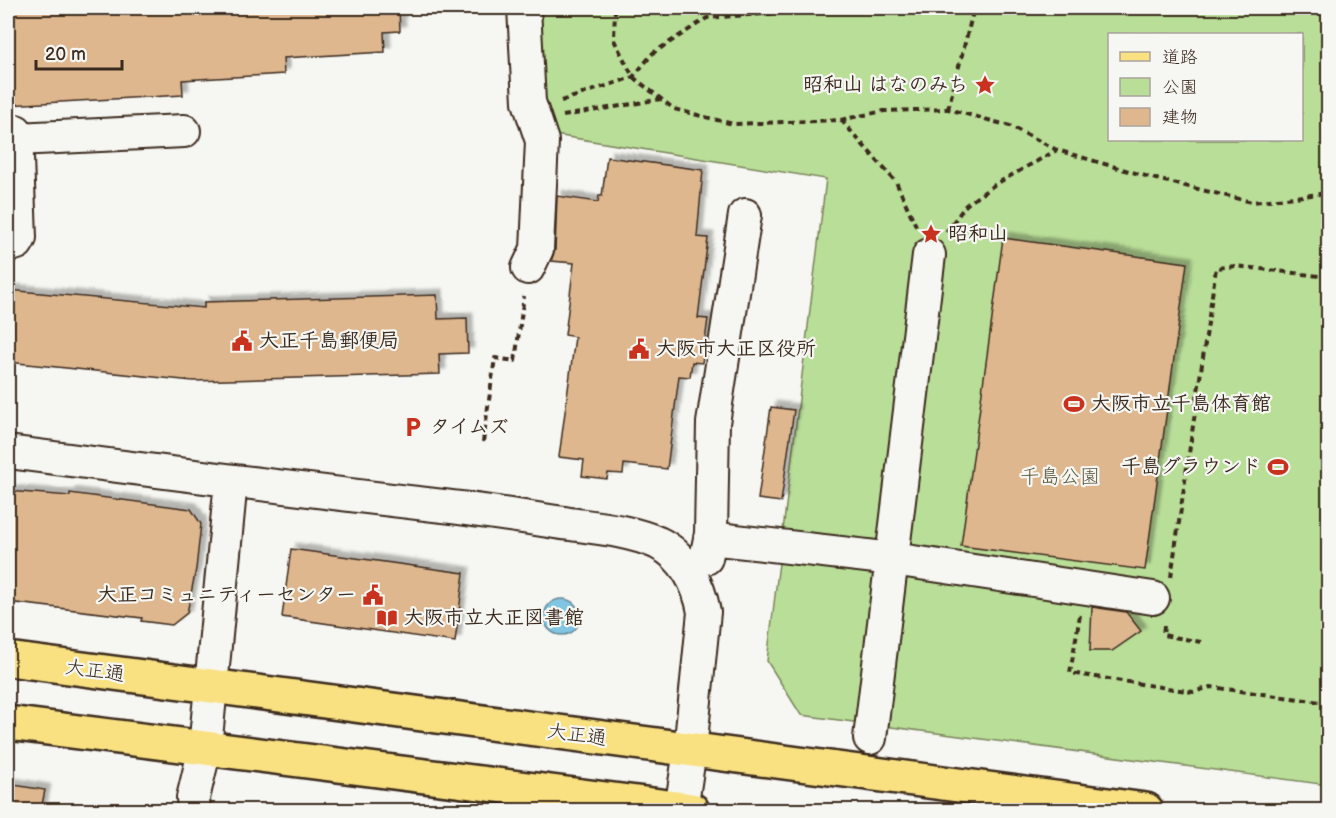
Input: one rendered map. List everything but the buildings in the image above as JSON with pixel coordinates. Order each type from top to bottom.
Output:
[{"type":"main road","name":"大正通","points":[[8,659],[1146,810]]},
{"type":"main road","points":[[8,723],[684,810]]},
{"type":"street","points":[[524,8],[530,102],[542,141],[537,249],[528,268]]},
{"type":"street","points":[[8,246],[17,243],[20,238],[12,135],[184,131]]},
{"type":"street","points":[[700,591],[710,537],[713,423],[745,215]]},
{"type":"street","points":[[870,738],[929,255]]},
{"type":"street","points":[[8,452],[473,509],[635,535],[661,545],[690,573],[700,591],[704,612],[684,810]]},
{"type":"street","points":[[194,810],[193,798],[205,748],[231,481]]},
{"type":"street","points":[[710,537],[893,559],[1163,600]]},
{"type":"path","points":[[615,8],[615,40],[633,77],[674,109],[734,124],[840,120],[884,111],[948,109],[1010,126],[1057,150],[1156,179],[1252,202],[1329,193]]},
{"type":"path","points":[[534,116],[633,77],[653,53],[706,18],[804,11],[809,8]]},
{"type":"path","points":[[948,109],[974,8]]},
{"type":"path","points":[[534,116],[661,99]]},
{"type":"path","points":[[840,120],[896,182],[929,255],[966,205],[994,185],[1057,150]]},
{"type":"path","points":[[1201,642],[1163,635],[1163,600],[1216,268],[1236,266],[1329,277]]},
{"type":"path","points":[[483,442],[495,358],[515,361],[528,268]]},
{"type":"path","points":[[1084,588],[1070,673],[1193,692],[1211,687],[1329,703]]},
{"type":"green space","name":"千島公園","points":[[540,8],[1328,8],[1328,785],[801,715],[767,661],[826,179],[543,133]]},
{"type":"water","points":[[562,599],[575,604],[580,617],[575,630],[562,635],[549,630],[544,617],[549,604]]},
{"type":"place","name":"昭和山 はなのみち","points":[[985,85]]},
{"type":"place","name":"昭和山","points":[[931,234]]},
{"type":"place","name":"大正千島郵便局","points":[[242,341]]},
{"type":"place","name":"大阪市大正区役所","points":[[639,349]]},
{"type":"place","name":"大阪市立千島体育館","points":[[1074,404]]},
{"type":"place","name":"タイムズ","points":[[413,427]]},
{"type":"place","name":"千島グラウンド","points":[[1278,467]]},
{"type":"place","name":"大正コミュニティーセンター","points":[[373,595]]},
{"type":"place","name":"大阪市立大正図書館","points":[[387,618]]}]
